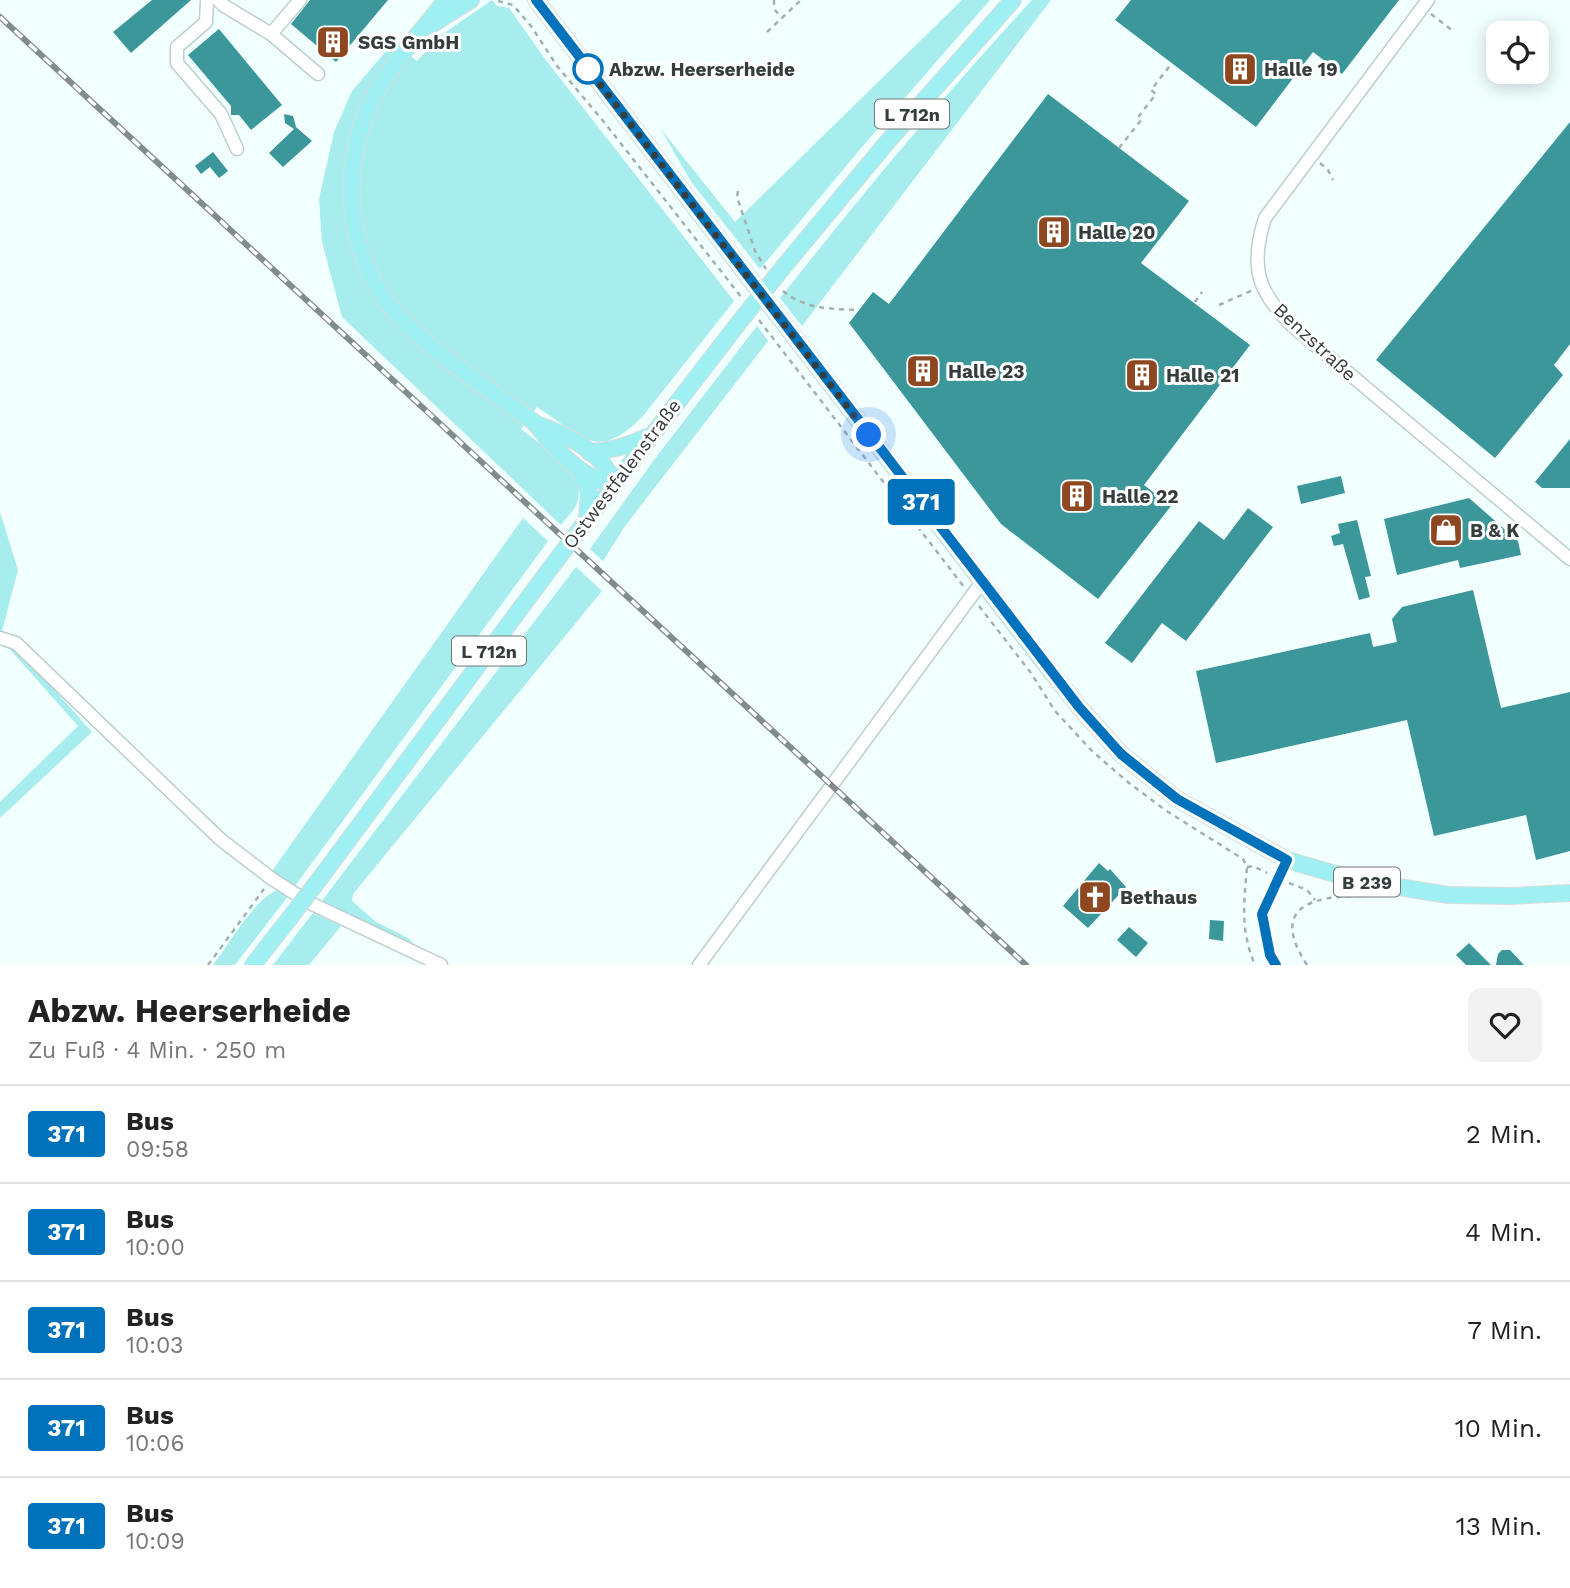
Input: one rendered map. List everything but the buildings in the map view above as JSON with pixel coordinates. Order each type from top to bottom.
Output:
[{"type":"main road","points":[[446,0],[389,71],[372,100],[360,129],[351,182],[357,235],[370,273],[394,311],[427,342],[535,423],[556,431],[589,452],[606,466],[614,484],[603,483],[578,467],[546,438],[535,423]]},
{"type":"main road","points":[[423,30],[471,0]]},
{"type":"main road","name":"B 239","points":[[536,0],[982,582],[1079,707],[1121,754],[1177,799],[1287,860],[1356,880],[1448,895],[1570,893]]},
{"type":"main road","points":[[550,0],[553,22]]},
{"type":"main road","name":"Ostwestfalenstraße","points":[[253,965],[650,436],[737,325],[889,140],[1013,0]]},
{"type":"main road","points":[[589,452],[627,447],[650,436]]},
{"type":"main road","points":[[578,467],[589,492],[587,520]]},
{"type":"street","points":[[207,0],[206,22],[177,47],[177,63],[221,114],[237,149]]},
{"type":"street","points":[[219,0],[271,34],[318,74]]},
{"type":"street","points":[[271,34],[300,0]]},
{"type":"street","name":"Benzstraße","points":[[1425,4],[1265,218],[1257,244],[1257,265],[1262,286],[1279,314],[1570,559]]},
{"type":"street","points":[[699,965],[982,582]]},
{"type":"street","points":[[0,638],[16,643],[220,839],[272,879],[310,903],[441,965]]},
{"type":"street","points":[[1276,965],[1270,955],[1262,914],[1287,860]]},
{"type":"path","points":[[774,0],[774,9],[782,18]]},
{"type":"path","points":[[767,32],[801,0]]},
{"type":"path","points":[[498,1],[509,1],[531,26],[557,66],[742,298]]},
{"type":"path","points":[[1425,4],[1453,31]]},
{"type":"path","points":[[1119,148],[1142,119],[1139,116],[1156,94],[1151,90],[1172,63]]},
{"type":"path","points":[[1310,155],[1328,170],[1332,180]]},
{"type":"path","points":[[1219,305],[1262,286]]},
{"type":"path","points":[[1195,302],[1202,292]]},
{"type":"path","points":[[759,320],[972,597]]},
{"type":"path","points":[[1247,867],[1243,924],[1248,949],[1255,965]]},
{"type":"path","points":[[208,965],[272,879]]},
{"type":"path","points":[[1307,965],[1294,944],[1293,926],[1296,915],[1304,906],[1315,900]]},
{"type":"shaded area","points":[[492,0],[497,6],[509,8],[545,59],[734,301],[643,416],[627,431],[613,439],[600,442],[577,435],[537,407],[521,429],[560,461],[576,481],[579,492],[576,506],[561,525],[342,317],[322,242],[319,199],[334,132],[352,91],[393,43],[417,61],[443,34]]},
{"type":"shaded area","points":[[962,0],[990,0],[760,269],[692,183],[660,128],[735,222]]},
{"type":"shaded area","points":[[1032,0],[1051,0],[802,326],[780,298],[903,147]]},
{"type":"shaded area","points":[[757,326],[768,341],[625,526],[603,561],[590,549],[654,460]]},
{"type":"shaded area","points":[[0,512],[18,570],[2,631],[92,732],[0,818],[0,802],[78,726],[6,645],[0,644]]},
{"type":"shaded area","points":[[523,518],[548,541],[295,886],[272,871]]},
{"type":"shaded area","points":[[576,567],[602,591],[353,894],[352,901],[376,922],[408,938],[419,950],[321,902]]},
{"type":"shaded area","points":[[277,890],[289,895],[235,965],[213,965],[250,913]]},
{"type":"shaded area","points":[[313,913],[341,926],[309,965],[273,965]]},
{"type":"railway","points":[[0,17],[1026,965]]},
{"type":"bus line","name":"371","points":[[536,0],[1079,707],[1121,754],[1177,799],[1287,860],[1262,914],[1270,955],[1276,965]]},
{"type":"place","name":"SGS GmbH","points":[[333,42]]},
{"type":"place","name":"Abzw. Heerserheide","points":[[588,69]]},
{"type":"place","name":"Halle 19","points":[[1240,69]]},
{"type":"place","name":"Halle 20","points":[[1054,232]]},
{"type":"place","name":"Halle 23","points":[[923,371]]},
{"type":"place","name":"Halle 21","points":[[1142,375]]},
{"type":"place","name":"Halle 22","points":[[1077,496]]},
{"type":"place","name":"B & K","points":[[1446,530]]},
{"type":"place","name":"Bethaus","points":[[1095,897]]},
{"type":"route","points":[[588,69],[583,62],[869,435]]}]
